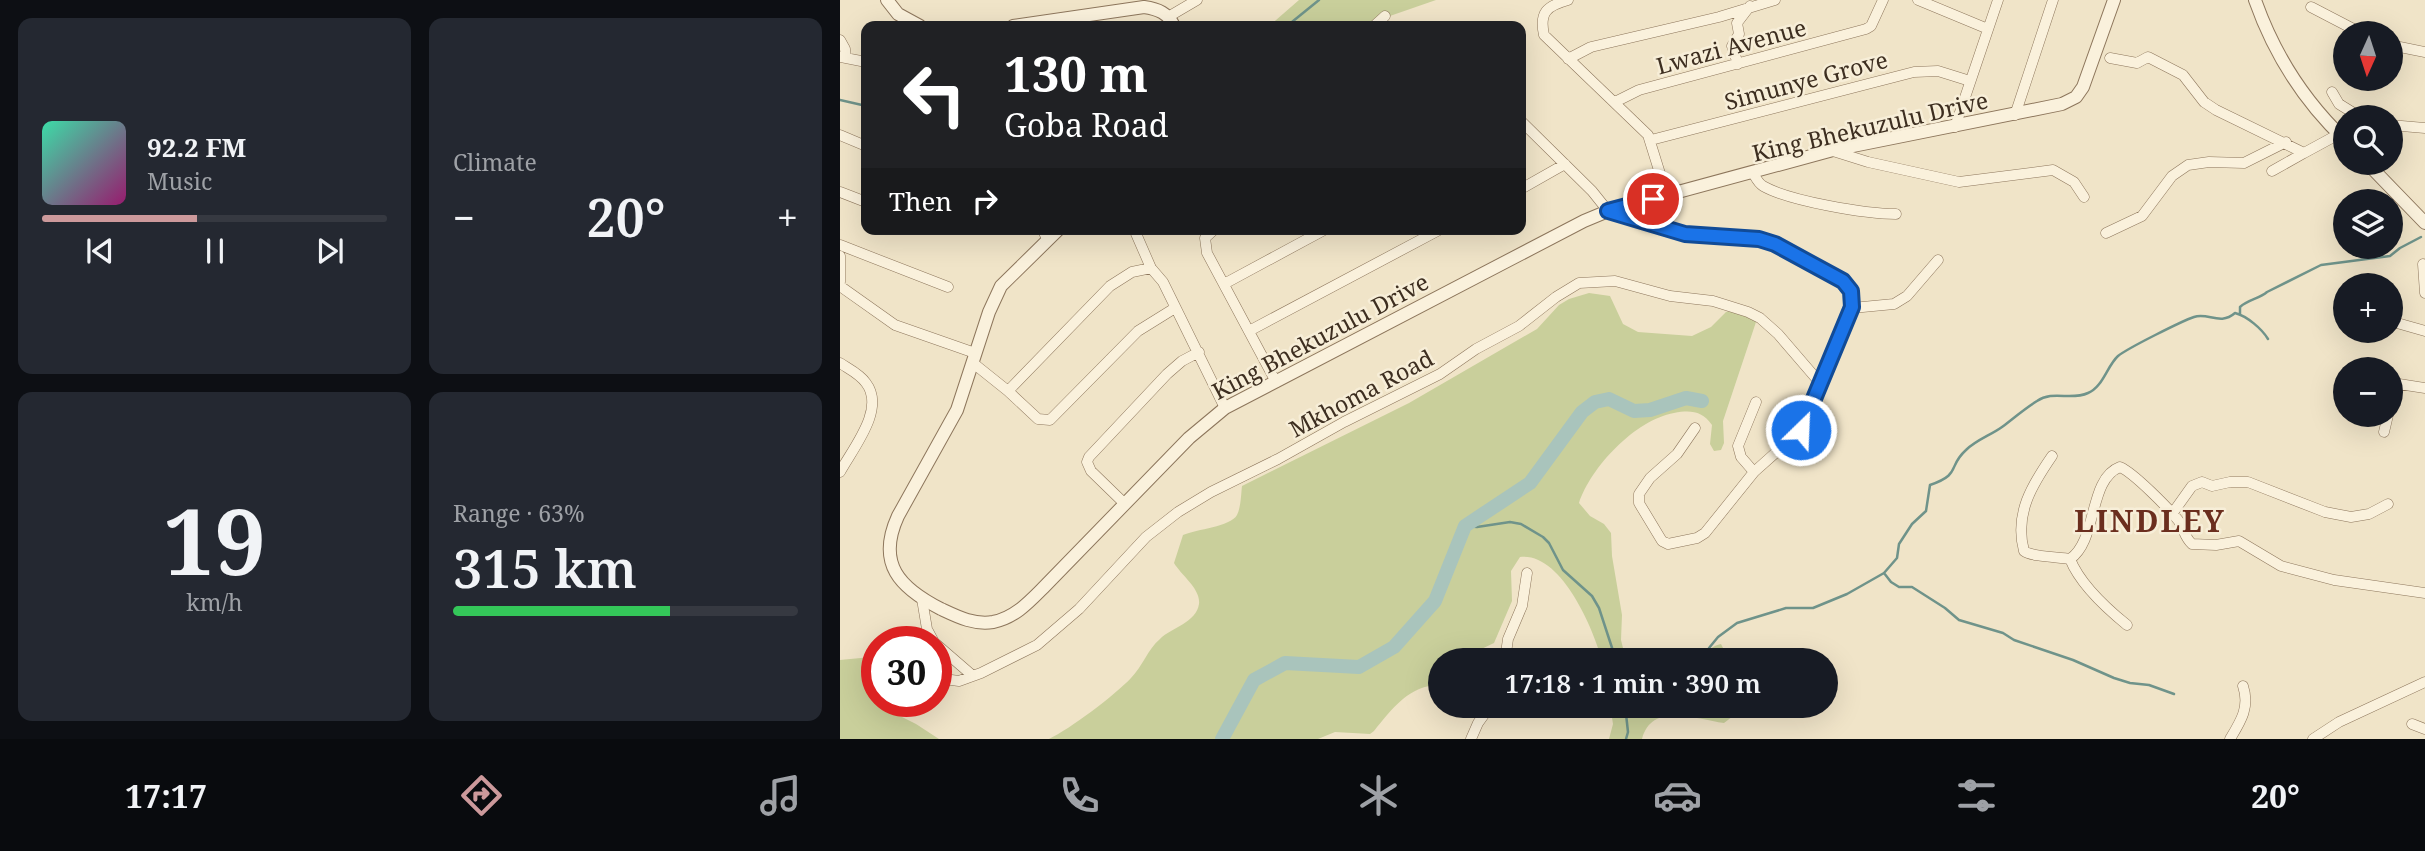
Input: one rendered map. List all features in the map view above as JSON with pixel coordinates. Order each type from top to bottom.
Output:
[{"type":"street","points":[[887,0],[898,14],[911,21]]},
{"type":"street","points":[[1045,21],[1136,7],[1154,8],[1171,21],[1197,0]]},
{"type":"street","points":[[1568,0],[1548,7],[1543,28],[1545,37],[1615,102],[1651,141],[1667,196]]},
{"type":"street","points":[[1568,59],[1591,47],[1719,17],[1775,0]]},
{"type":"street","name":"Lwazi Avenue","points":[[1615,102],[1639,90],[1866,29],[1871,26],[1883,0]]},
{"type":"street","points":[[1918,0],[1988,29]]},
{"type":"street","points":[[1955,127],[1998,0]]},
{"type":"street","points":[[2015,115],[2053,0]]},
{"type":"street","name":"King Bhekuzulu Drive","points":[[1045,235],[1001,286],[957,410],[891,533],[890,552],[896,572],[908,589],[922,599],[970,621],[986,623],[1009,617],[1045,586],[1189,438],[1225,408],[1574,226],[1608,211],[1833,150],[2015,115],[2062,104],[2076,97],[2083,87],[2114,0]]},
{"type":"street","points":[[2255,0],[2285,67],[2333,127]]},
{"type":"street","points":[[1738,64],[1732,47],[1739,34],[1737,23],[1750,6]]},
{"type":"street","points":[[2311,7],[2338,21]]},
{"type":"street","points":[[1380,21],[1385,16]]},
{"type":"street","points":[[840,40],[845,49],[843,58],[861,61]]},
{"type":"street","points":[[2403,48],[2425,52]]},
{"type":"street","points":[[2110,58],[2137,62],[2148,57],[2163,63],[2183,75],[2198,96],[2216,110],[2304,153]]},
{"type":"street","name":"Simunye Grove","points":[[1651,141],[1914,72],[1938,71],[1970,81]]},
{"type":"street","points":[[2332,92],[2335,101],[2341,105]]},
{"type":"street","points":[[2403,126],[2425,128]]},
{"type":"street","points":[[1526,129],[1592,191],[1608,211],[1685,234],[1759,239],[1775,244],[1843,281],[1851,291],[1852,307],[1801,430],[1754,472],[1705,533],[1673,544],[1664,542],[1639,503],[1639,494],[1650,478],[1677,454],[1695,428]]},
{"type":"street","points":[[840,135],[861,144]]},
{"type":"street","points":[[2272,171],[2333,141]]},
{"type":"street","points":[[2106,233],[2142,216],[2172,176],[2188,165],[2208,162],[2244,163],[2286,142]]},
{"type":"street","points":[[1833,150],[1868,162],[1969,183],[2053,170],[2074,182],[2084,197]]},
{"type":"street","points":[[1526,185],[1564,164]]},
{"type":"street","points":[[1753,173],[1764,186],[1804,200],[1876,214],[1896,214]]},
{"type":"street","points":[[2379,175],[2425,223]]},
{"type":"street","points":[[840,192],[861,200]]},
{"type":"street","points":[[1136,235],[1151,268],[1160,278],[1199,352],[1225,408]]},
{"type":"street","points":[[1208,235],[1204,243],[1276,382]]},
{"type":"street","points":[[1224,284],[1315,235]]},
{"type":"street","points":[[1249,331],[1430,235]]},
{"type":"street","points":[[840,245],[948,287]]},
{"type":"street","points":[[840,256],[840,284],[895,325],[974,358],[1038,419],[1050,420],[1138,331],[1175,308]]},
{"type":"street","points":[[1852,307],[1894,304],[1906,296],[1938,260]]},
{"type":"street","points":[[2423,264],[2425,293]]},
{"type":"street","points":[[1008,391],[1110,286],[1132,272],[1151,268]]},
{"type":"street","name":"Mkhoma Road","points":[[952,680],[959,681],[973,676],[1045,640],[1079,609],[1146,537],[1178,512],[1210,492],[1440,374],[1474,350],[1519,326],[1556,297],[1579,284],[1615,281],[1670,296],[1713,301],[1748,312],[1760,318],[1778,334],[1821,384]]},
{"type":"street","points":[[2403,325],[2425,331]]},
{"type":"street","points":[[1125,504],[1091,471],[1087,462],[1089,457],[1167,374],[1182,361],[1199,352]]},
{"type":"street","points":[[840,363],[863,379],[871,390],[874,403],[869,419],[840,472]]},
{"type":"street","points":[[2403,385],[2425,388]]},
{"type":"street","points":[[1754,472],[1741,457],[1738,446],[1756,402]]},
{"type":"street","points":[[2384,432],[2385,427]]},
{"type":"street","points":[[2052,456],[2035,482],[2022,511],[2022,544],[2024,551],[2030,555],[2070,559],[2077,555],[2084,542],[2096,501],[2113,470],[2123,468],[2178,520],[2186,538],[2192,544],[2211,545],[2239,541],[2281,566],[2334,580],[2425,593]]},
{"type":"street","points":[[2172,514],[2192,486],[2202,482],[2213,486],[2248,482],[2325,512],[2351,517],[2369,514],[2388,504]]},
{"type":"street","points":[[2070,559],[2076,570],[2127,625]]},
{"type":"street","points":[[1507,648],[1524,598],[1527,573]]},
{"type":"street","points":[[922,599],[926,626]]},
{"type":"street","points":[[952,658],[973,676]]},
{"type":"street","points":[[2313,739],[2339,722],[2425,682]]},
{"type":"street","points":[[2230,739],[2246,707],[2247,699],[2243,686]]},
{"type":"street","points":[[1471,739],[1481,718]]},
{"type":"street","points":[[2412,724],[2425,729]]},
{"type":"green space","points":[[1299,0],[1436,0],[1375,21],[1275,21]]},
{"type":"green space","points":[[1589,293],[1610,296],[1623,324],[1638,332],[1692,336],[1711,327],[1726,312],[1733,310],[1756,322],[1723,421],[1724,443],[1721,450],[1714,451],[1710,444],[1712,425],[1700,414],[1686,412],[1659,417],[1616,447],[1593,475],[1579,503],[1611,533],[1622,615],[1623,648],[1598,648],[1583,612],[1562,579],[1549,566],[1535,559],[1520,557],[1511,571],[1512,601],[1494,643],[1484,648],[1428,648],[1428,686],[1402,700],[1370,734],[1335,732],[1318,739],[1049,739],[1080,720],[1124,685],[1156,643],[1193,616],[1197,610],[1197,593],[1174,563],[1183,535],[1233,519],[1239,508],[1242,486],[1409,403],[1537,329],[1559,305]]},
{"type":"green space","points":[[861,658],[861,717],[902,717],[939,739],[840,739],[840,660]]},
{"type":"green space","points":[[1612,718],[1660,718],[1647,727],[1642,739],[1609,739]]},
{"type":"green space","points":[[1695,718],[1730,718],[1724,723]]},
{"type":"waterway","points":[[1293,21],[1319,0]]},
{"type":"waterway","points":[[840,100],[861,105]]},
{"type":"waterway","points":[[2240,314],[2243,304],[2321,265],[2390,256],[2421,237]]},
{"type":"waterway","points":[[1709,648],[1718,637],[1737,623],[1786,608],[1813,608],[1847,594],[1884,573],[1897,558],[1899,544],[1912,524],[1926,511],[1930,485],[1950,474],[1960,456],[1970,446],[2043,398],[2082,395],[2093,390],[2118,356],[2132,347],[2194,317],[2219,319],[2235,313],[2254,323],[2268,339]]},
{"type":"waterway","points":[[1222,739],[1254,680],[1285,663],[1359,667],[1394,647],[1435,601],[1465,526],[1530,483],[1582,412],[1595,402],[1609,399],[1634,411],[1650,410],[1686,398],[1702,401]]},
{"type":"waterway","points":[[1465,526],[1510,522],[1521,524],[1543,537],[1563,570],[1592,596],[1599,608],[1612,648]]},
{"type":"waterway","points":[[1884,573],[1891,582],[1899,587],[1912,587],[1959,620],[2003,633],[2014,640],[2073,660],[2114,678],[2149,685],[2174,694]]},
{"type":"waterway","points":[[1626,718],[1626,739]]},
{"type":"district","name":"LINDLEY","points":[[2150,520]]},
{"type":"route","points":[[1653,199],[1608,211],[1685,234],[1765,240],[1837,276],[1848,286],[1853,300],[1852,307],[1801,430]]}]
